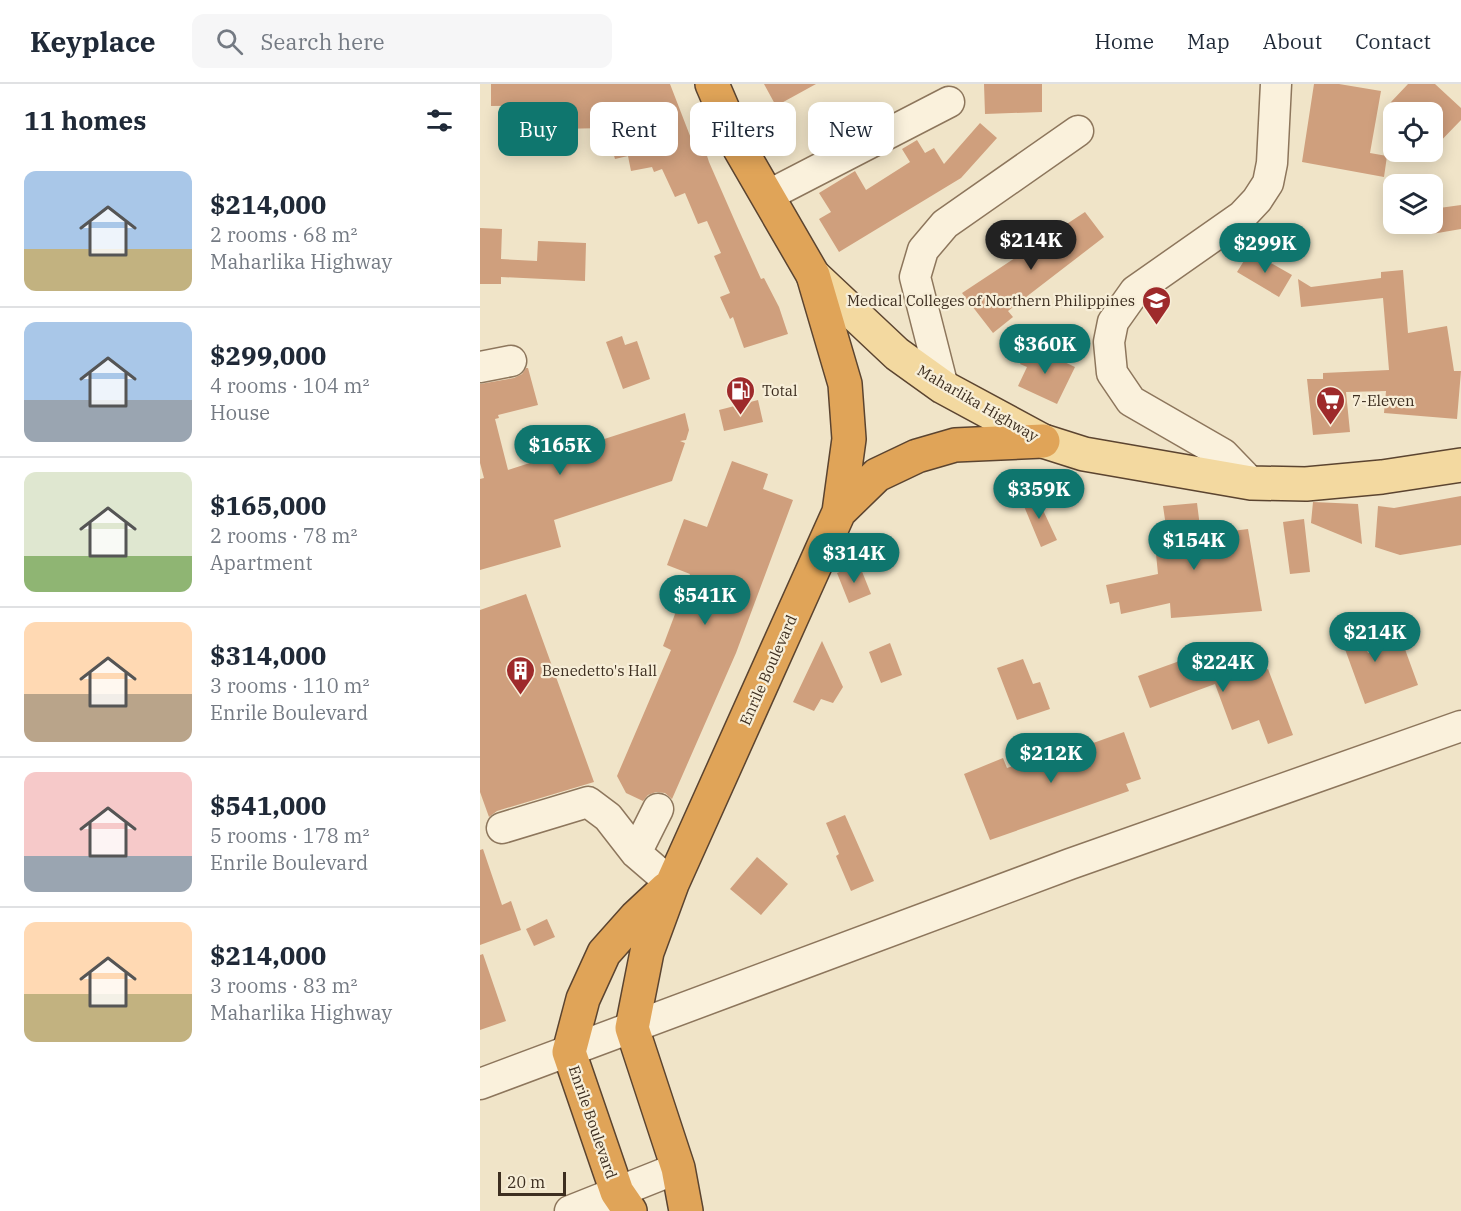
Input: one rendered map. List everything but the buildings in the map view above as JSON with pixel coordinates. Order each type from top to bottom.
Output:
[{"type":"highway","name":"Maharlika Highway","points":[[712,84],[740,149],[813,275]]},
{"type":"highway","name":"Enrile Boulevard","points":[[686,1211],[678,1168],[632,1028],[647,952],[672,884],[838,512],[849,439],[845,384],[813,275]]},
{"type":"highway","points":[[838,512],[877,475],[917,456],[955,445],[1043,441]]},
{"type":"highway","name":"Enrile Boulevard","points":[[623,1202],[569,1052],[583,999],[604,953],[636,917],[672,884]]},
{"type":"main road","name":"Maharlika Highway","points":[[813,275],[897,354],[943,387],[1043,441],[1084,454],[1251,483],[1317,483],[1382,477],[1461,465]]},
{"type":"street","points":[[1251,483],[1223,454],[1131,401],[1112,373],[1109,342],[1113,322],[1135,291],[1242,216],[1257,200],[1268,183],[1272,163],[1276,84]]},
{"type":"street","points":[[766,196],[949,102]]},
{"type":"street","points":[[943,387],[915,277],[923,250],[945,224],[1078,131]]},
{"type":"street","points":[[480,367],[511,361]]},
{"type":"street","points":[[480,1084],[1070,864],[1444,734],[1461,726]]},
{"type":"street","points":[[502,828],[588,802],[608,818],[636,853],[672,884]]},
{"type":"street","points":[[636,853],[658,809]]},
{"type":"street","points":[[570,1211],[623,1202],[678,1168]]},
{"type":"place","name":"Medical Colleges of Northern Philippines","points":[[1156,326]]},
{"type":"place","name":"Total","points":[[741,416]]},
{"type":"place","name":"7-Eleven","points":[[1331,426]]},
{"type":"place","name":"Benedetto's Hall","points":[[521,696]]}]
